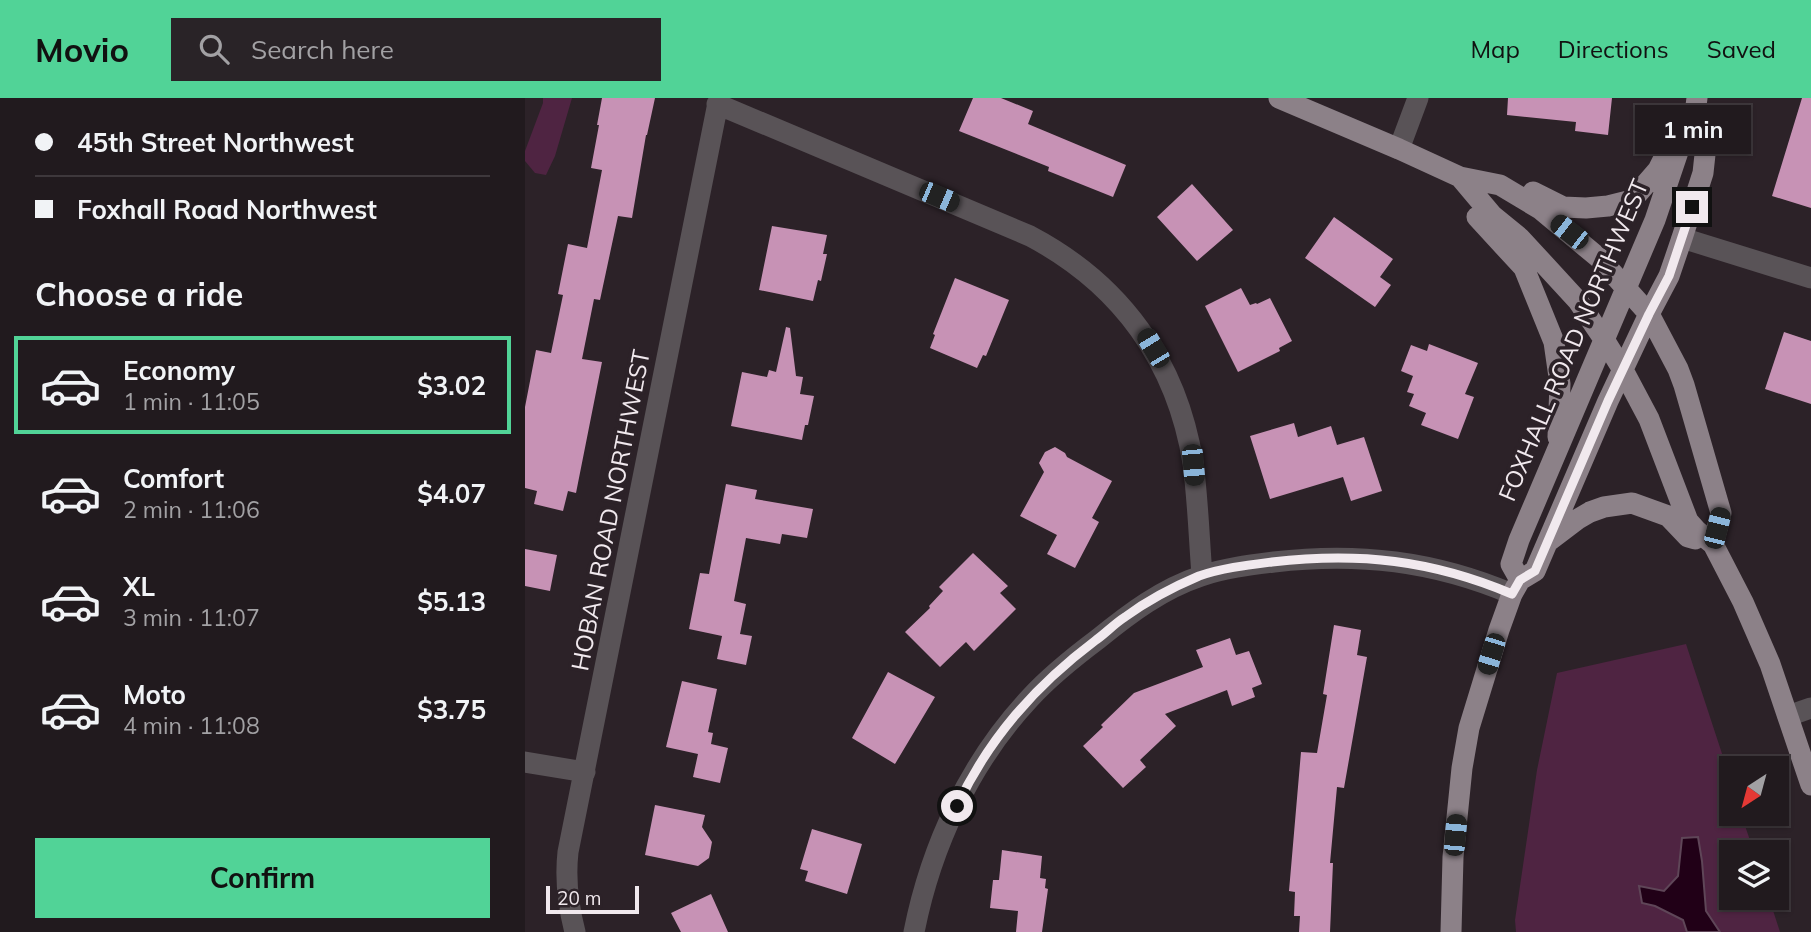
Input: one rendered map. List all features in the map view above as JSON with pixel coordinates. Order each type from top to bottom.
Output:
[{"type":"main road","points":[[1279,98],[1460,177],[1500,185],[1540,209],[1599,258],[1649,314],[1678,369],[1721,513],[1713,544]]},
{"type":"main road","name":"FOXHALL ROAD NORTHWEST","points":[[1516,587],[1511,564],[1519,540],[1655,220],[1681,143],[1695,121],[1697,98]]},
{"type":"main road","points":[[1460,177],[1486,170],[1563,206],[1608,206],[1632,200],[1658,170],[1672,142],[1695,121]]},
{"type":"main road","name":"FOXHALL ROAD NORTHWEST","points":[[1451,932],[1453,857],[1469,728],[1499,630],[1516,587],[1535,571],[1608,401],[1669,276],[1703,173],[1706,145],[1695,121]]},
{"type":"main road","points":[[1460,177],[1492,215],[1520,238],[1578,301],[1623,370],[1649,419],[1688,521],[1713,544],[1743,603],[1770,664],[1811,785]]},
{"type":"main road","points":[[1460,177],[1476,216],[1524,268],[1555,342],[1560,384],[1557,449]]},
{"type":"main road","points":[[1548,542],[1590,512],[1632,503],[1668,516],[1688,537],[1713,544]]},
{"type":"street","points":[[1399,149],[1418,98]]},
{"type":"street","points":[[718,101],[1030,236],[1071,261],[1120,304],[1145,335],[1179,405],[1193,465],[1202,575]]},
{"type":"street","name":"HOBAN ROAD NORTHWEST","points":[[575,932],[568,901],[567,862],[718,101]]},
{"type":"street","points":[[1682,238],[1811,278]]},
{"type":"street","points":[[915,932],[929,874],[949,823],[993,742],[1031,697],[1063,666],[1123,618],[1164,592],[1202,575],[1244,566],[1308,558],[1367,558],[1444,570],[1516,587]]},
{"type":"street","points":[[1788,716],[1811,709]]},
{"type":"street","points":[[525,762],[585,772]]},
{"type":"shaded area","points":[[543,98],[572,98],[555,156],[546,175],[535,173],[525,161],[525,151]]},
{"type":"shaded area","points":[[1686,644],[1723,756],[1719,756],[1719,826],[1745,826],[1750,840],[1719,840],[1719,910],[1773,910],[1780,932],[1516,932],[1515,920],[1537,770],[1557,673]]},
{"type":"shaded area","points":[[1698,837],[1706,911],[1720,932],[1687,932],[1683,920],[1655,906],[1642,903],[1639,886],[1664,891],[1678,876],[1682,838]]},
{"type":"building","points":[[602,98],[655,98],[632,218],[618,216],[600,300],[594,299],[582,359],[602,362],[576,493],[568,491],[563,511],[534,504],[537,491],[525,488],[525,407],[536,350],[551,353],[563,295],[558,294],[568,244],[587,248],[602,170],[591,168]]},
{"type":"building","points":[[973,98],[1001,98],[1033,111],[1028,124],[1126,165],[1113,197],[1048,171],[1049,167],[959,131]]},
{"type":"building","points":[[1508,98],[1612,98],[1608,135],[1575,131],[1576,122],[1507,115]]},
{"type":"building","points":[[1802,98],[1811,98],[1811,208],[1772,196]]},
{"type":"building","points":[[1192,184],[1233,230],[1197,261],[1157,217]]},
{"type":"building","points":[[1334,217],[1393,259],[1380,277],[1391,285],[1375,307],[1305,258]]},
{"type":"building","points":[[772,226],[827,235],[823,254],[827,254],[813,301],[759,290]]},
{"type":"building","points":[[955,278],[1009,300],[986,356],[983,355],[977,368],[930,348]]},
{"type":"building","points":[[1241,288],[1250,305],[1270,298],[1292,341],[1279,348],[1280,351],[1238,372],[1205,306]]},
{"type":"building","points":[[786,327],[790,328],[796,376],[803,377],[800,394],[814,396],[802,440],[731,426],[742,372],[767,377],[769,370],[776,372]]},
{"type":"building","points":[[1784,332],[1811,341],[1811,404],[1765,389]]},
{"type":"building","points":[[1429,344],[1478,363],[1465,394],[1474,397],[1458,439],[1421,425],[1426,413],[1409,406],[1414,394],[1407,392],[1413,376],[1401,371],[1411,345],[1427,351]]},
{"type":"building","points":[[1294,423],[1298,437],[1331,426],[1337,445],[1364,437],[1382,491],[1351,501],[1343,477],[1270,499],[1250,436]]},
{"type":"building","points":[[1055,447],[1067,457],[1112,481],[1092,518],[1099,522],[1075,568],[1047,554],[1057,535],[1020,516],[1044,472],[1039,463],[1045,452]]},
{"type":"building","points":[[726,484],[757,490],[755,499],[813,509],[807,538],[782,534],[780,544],[746,538],[734,601],[746,604],[740,634],[752,636],[746,665],[717,659],[722,636],[689,629],[700,573],[709,574]]},
{"type":"building","points":[[525,549],[557,555],[550,591],[525,586]]},
{"type":"building","points":[[973,553],[1008,586],[1000,593],[1016,609],[974,651],[966,642],[940,667],[905,632],[943,591],[939,587]]},
{"type":"building","points":[[1334,625],[1361,630],[1357,655],[1367,657],[1344,788],[1337,787],[1330,863],[1333,863],[1330,932],[1299,932],[1300,916],[1294,916],[1295,892],[1289,891],[1301,752],[1317,753],[1327,695],[1323,694]]},
{"type":"building","points":[[1230,638],[1236,655],[1249,651],[1262,684],[1252,688],[1255,697],[1232,706],[1227,690],[1165,714],[1176,726],[1140,760],[1146,767],[1123,788],[1083,746],[1134,693],[1203,667],[1196,650]]},
{"type":"building","points":[[888,672],[935,697],[895,764],[852,738]]},
{"type":"building","points":[[682,681],[717,689],[708,732],[713,733],[711,744],[728,748],[720,783],[693,777],[698,754],[666,747]]},
{"type":"building","points":[[655,805],[705,815],[702,827],[712,842],[709,858],[698,866],[645,855]]},
{"type":"building","points":[[812,829],[862,844],[847,894],[805,881],[808,871],[800,869]]},
{"type":"building","points":[[1002,850],[1042,856],[1040,878],[1046,879],[1045,888],[1048,889],[1042,932],[1016,932],[1018,911],[990,908],[993,880],[999,880]]},
{"type":"building","points":[[711,894],[728,932],[681,932],[671,913]]},
{"type":"route","points":[[957,806],[993,742],[1031,697],[1063,666],[1136,609],[1164,592],[1202,575],[1244,566],[1308,558],[1367,558],[1444,570],[1482,581],[1512,594],[1520,580],[1535,571],[1608,401],[1669,276],[1692,207]]}]
